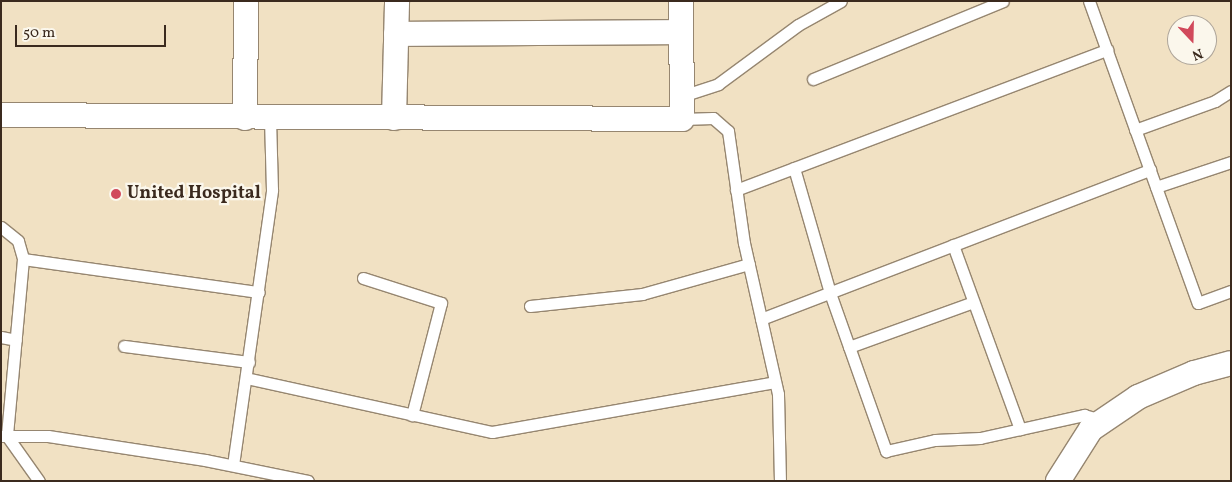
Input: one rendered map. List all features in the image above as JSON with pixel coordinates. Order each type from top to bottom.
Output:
[{"type":"street","points":[[245,118],[246,1]]},
{"type":"street","points":[[394,118],[397,1]]},
{"type":"street","points":[[1,116],[394,118],[682,108],[681,1]]},
{"type":"street","points":[[396,34],[681,32]]},
{"type":"street","points":[[1058,481],[1091,429],[1138,397],[1194,372],[1231,363]]},
{"type":"lane","points":[[682,108],[718,84],[798,24],[841,1]]},
{"type":"lane","points":[[812,78],[1003,1]]},
{"type":"lane","points":[[1089,1],[1198,303],[1231,291]]},
{"type":"lane","points":[[736,190],[1106,50]]},
{"type":"lane","points":[[1135,130],[1215,101],[1231,91]]},
{"type":"lane","points":[[682,108],[713,118],[728,131],[749,264],[775,382],[779,481]]},
{"type":"lane","points":[[233,465],[272,190],[270,118]]},
{"type":"lane","points":[[1156,187],[1231,162]]},
{"type":"lane","points":[[794,168],[830,293],[886,450],[935,440],[980,438],[1084,415],[1103,421]]},
{"type":"lane","points":[[761,319],[1150,170]]},
{"type":"lane","points":[[1,227],[18,241],[23,260],[16,340],[4,436],[39,481]]},
{"type":"lane","points":[[953,245],[1020,429]]},
{"type":"lane","points":[[23,260],[259,292]]},
{"type":"lane","points":[[530,306],[642,294],[749,264]]},
{"type":"lane","points":[[363,278],[442,303],[412,414]]},
{"type":"lane","points":[[849,347],[974,302]]},
{"type":"lane","points":[[1,337],[16,340]]},
{"type":"lane","points":[[124,346],[249,362]]},
{"type":"lane","points":[[246,378],[492,432],[775,382]]},
{"type":"lane","points":[[4,436],[48,436],[233,465],[308,481]]},
{"type":"place","name":"United Hospital","points":[[116,194]]}]
